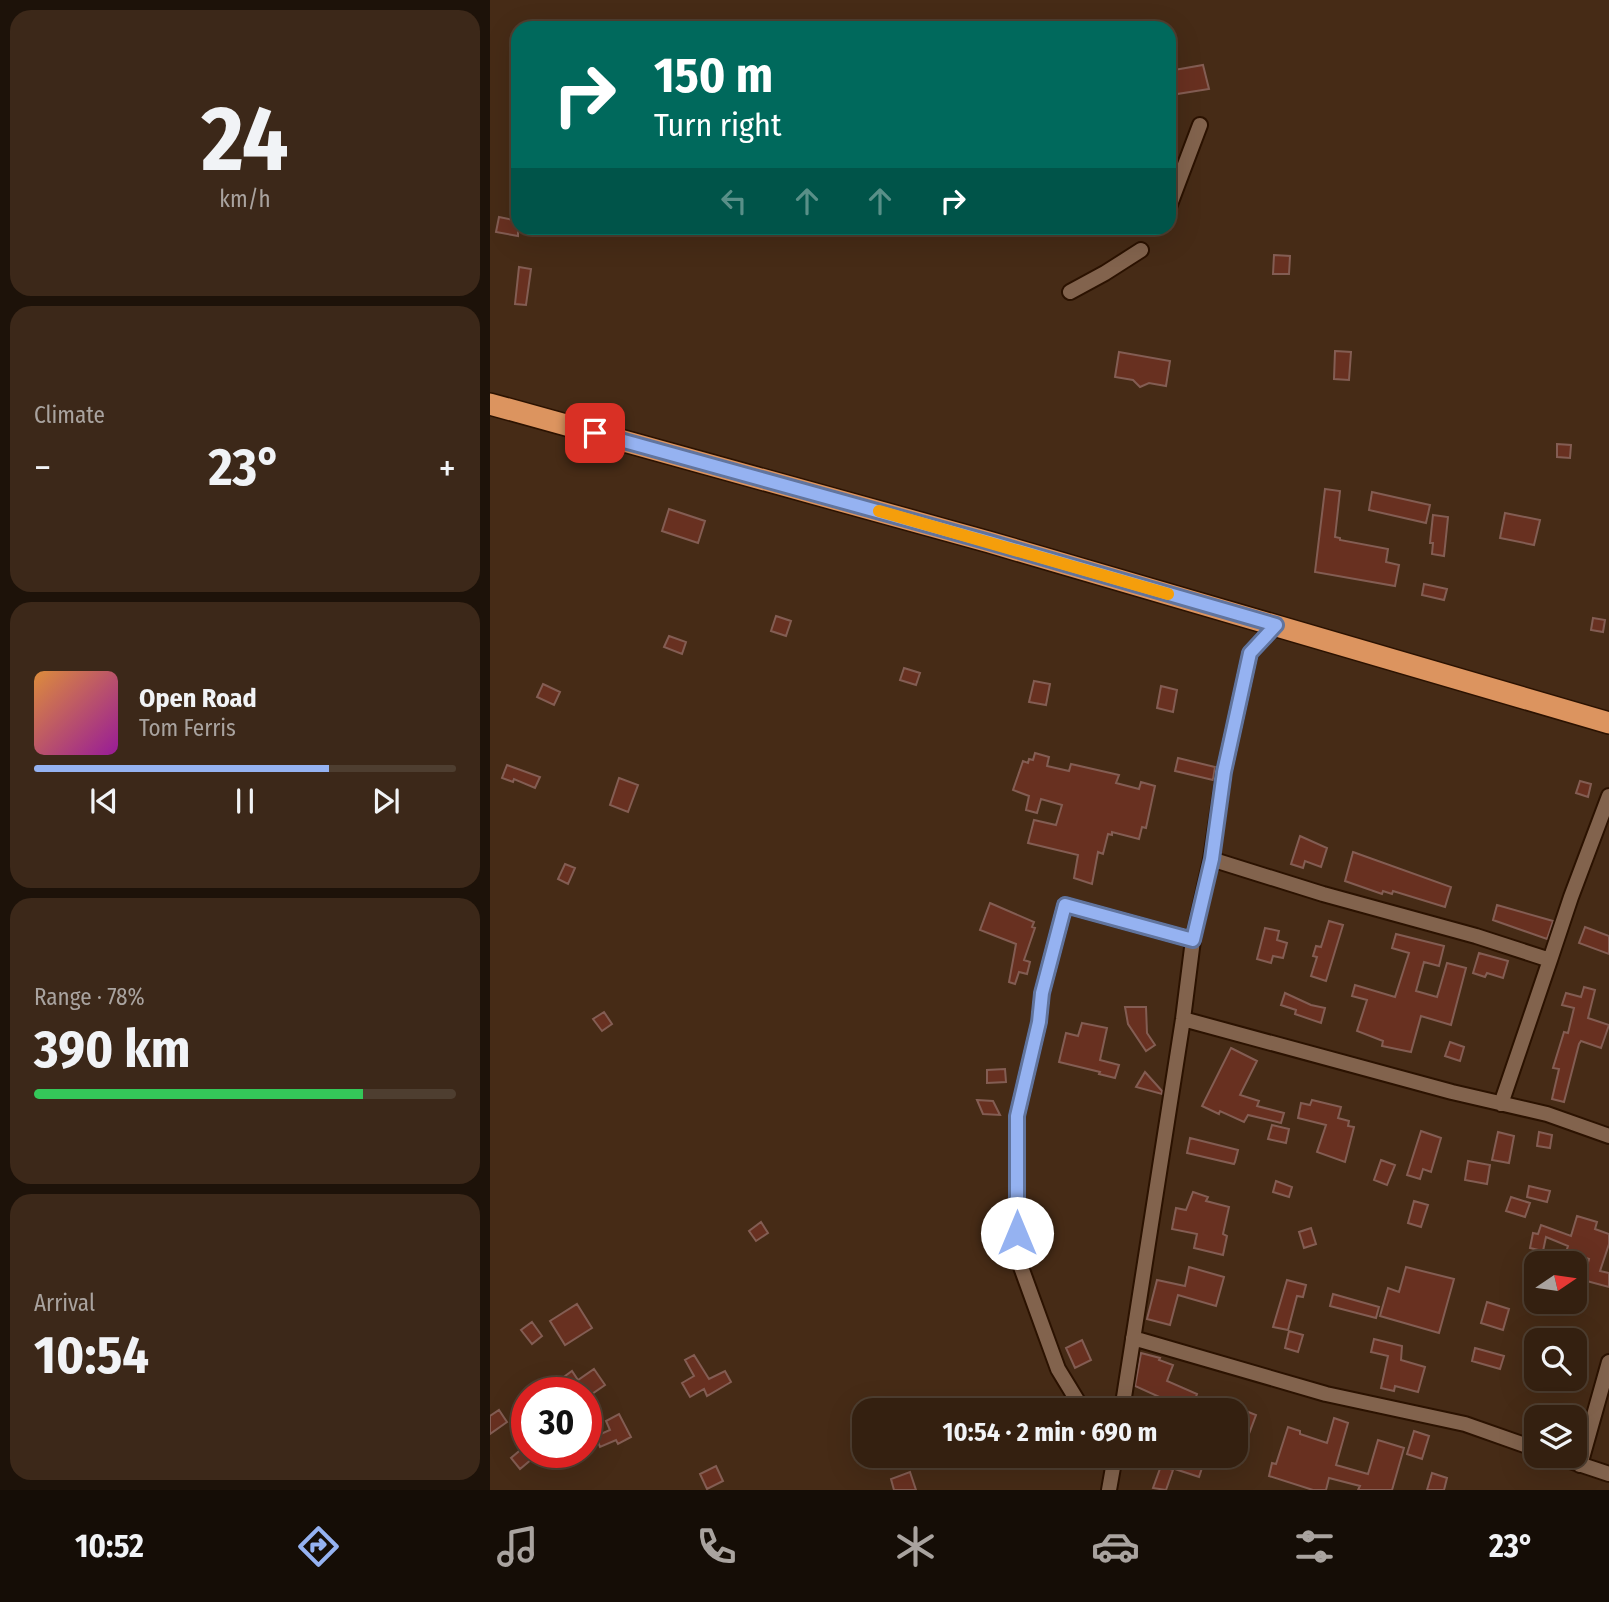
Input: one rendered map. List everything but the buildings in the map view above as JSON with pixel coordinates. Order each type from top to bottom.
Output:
[{"type":"highway","points":[[490,404],[976,538],[1609,723]]},
{"type":"street","points":[[1176,188],[1200,125]]},
{"type":"street","points":[[1070,292],[1141,250]]},
{"type":"street","points":[[1124,1398],[1193,940],[1212,859],[1224,772],[1250,653],[1276,625]]},
{"type":"street","points":[[1501,1104],[1609,796]]},
{"type":"street","points":[[1212,859],[1550,960]]},
{"type":"street","points":[[1076,1398],[1058,1369],[1017,1256],[1017,1116],[1039,1022],[1042,993],[1065,905],[1193,940]]},
{"type":"street","points":[[1183,1019],[1547,1114],[1609,1136]]},
{"type":"street","points":[[1133,1338],[1326,1394],[1465,1424],[1524,1446]]},
{"type":"street","points":[[1587,1440],[1609,1362]]},
{"type":"street","points":[[1587,1467],[1609,1474]]},
{"type":"street","points":[[1109,1490],[1112,1468]]},
{"type":"slow traffic","points":[[879,511],[1168,594]]},
{"type":"route","points":[[595,433],[1276,625],[1250,653],[1224,772],[1212,859],[1193,940],[1065,905],[1042,993],[1039,1022],[1017,1116],[1017,1233]]}]
